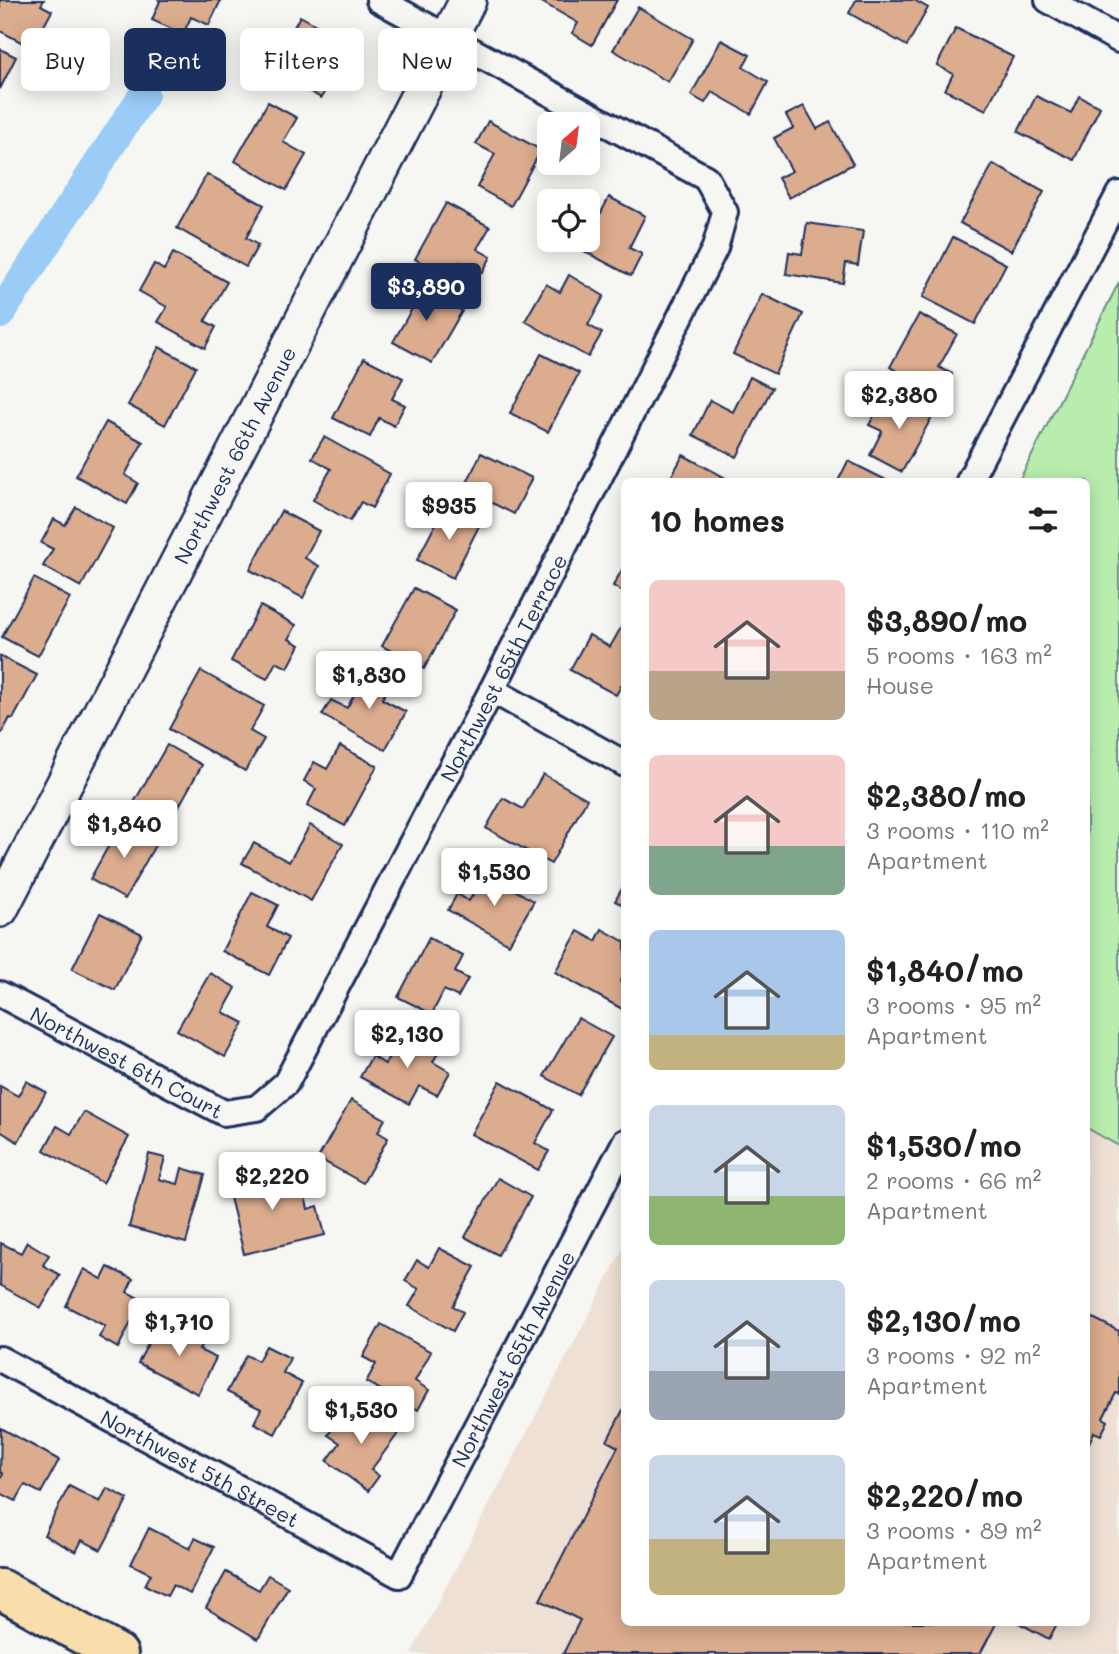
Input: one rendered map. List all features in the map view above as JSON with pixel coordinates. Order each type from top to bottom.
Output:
[{"type":"main road","points":[[0,1589],[118,1654]]},
{"type":"street","points":[[379,0],[431,28]]},
{"type":"street","name":"Northwest 66th Avenue","points":[[454,28],[468,0]]},
{"type":"street","points":[[1048,0],[1119,40]]},
{"type":"street","name":"Northwest 65th Terrace","points":[[257,1108],[286,1083],[492,690],[715,248],[724,212],[706,178],[477,53]]},
{"type":"street","name":"Northwest 66th Avenue","points":[[0,909],[422,91]]},
{"type":"street","points":[[971,478],[1119,194]]},
{"type":"street","points":[[492,690],[621,762]]},
{"type":"street","name":"Northwest 6th Court","points":[[0,994],[224,1112],[257,1108]]},
{"type":"street","name":"Northwest 65th Avenue","points":[[399,1575],[621,1150]]},
{"type":"street","name":"Northwest 5th Street","points":[[0,1359],[399,1575]]},
{"type":"shaded area","points":[[1090,1130],[1119,1146],[1119,1654],[411,1654],[621,1253],[621,1626],[1090,1626]]},
{"type":"green space","points":[[1119,282],[1119,1146],[1090,1130],[1090,478],[1021,478]]},
{"type":"building","points":[[0,0],[44,0],[41,5],[52,11],[43,28],[21,28],[21,42],[0,31]]},
{"type":"building","points":[[221,0],[209,25],[191,17],[186,28],[170,28],[152,20],[160,1]]},
{"type":"building","points":[[541,0],[617,0],[592,45],[572,33],[578,23]]},
{"type":"building","points":[[856,0],[914,0],[928,8],[907,46],[849,13]]},
{"type":"building","points":[[638,7],[693,39],[668,82],[613,50]]},
{"type":"building","points":[[300,16],[322,28],[293,28]]},
{"type":"building","points":[[956,28],[1013,57],[986,110],[945,90],[953,74],[937,65]]},
{"type":"building","points":[[721,40],[750,55],[743,67],[768,82],[751,114],[712,92],[705,103],[691,95]]},
{"type":"building","points":[[0,49],[16,57],[0,89]]},
{"type":"building","points":[[308,91],[325,91],[321,98]]},
{"type":"building","points":[[1036,96],[1071,113],[1079,96],[1100,107],[1074,160],[1018,132]]},
{"type":"building","points":[[268,102],[297,118],[283,142],[306,155],[286,190],[235,161]]},
{"type":"building","points":[[804,106],[817,129],[830,122],[853,164],[789,198],[778,178],[792,171],[774,138],[793,128],[786,115]]},
{"type":"building","points":[[488,121],[537,148],[537,157],[511,206],[477,187],[495,154],[476,144]]},
{"type":"building","points":[[993,164],[1044,192],[1011,251],[960,223]]},
{"type":"building","points":[[207,174],[264,205],[246,238],[258,245],[246,267],[177,228]]},
{"type":"building","points":[[609,197],[645,216],[629,248],[642,254],[631,276],[586,252],[600,252],[601,213]]},
{"type":"building","points":[[446,203],[490,227],[477,249],[491,257],[482,273],[460,262],[451,279],[415,259]]},
{"type":"building","points":[[807,223],[863,231],[858,265],[846,263],[843,283],[786,274],[789,252],[802,254]]},
{"type":"building","points":[[953,237],[1006,264],[975,324],[923,297]]},
{"type":"building","points":[[173,253],[227,282],[205,321],[216,327],[205,348],[158,322],[167,307],[139,291],[154,264],[164,270]]},
{"type":"building","points":[[569,275],[604,296],[588,325],[602,333],[588,357],[525,321],[546,284],[560,292]]},
{"type":"building","points":[[411,282],[462,311],[432,363],[393,342],[414,305],[402,299]]},
{"type":"building","points":[[762,294],[803,314],[775,374],[733,354]]},
{"type":"building","points":[[919,314],[957,334],[939,367],[952,374],[941,396],[890,367]]},
{"type":"building","points":[[159,347],[196,367],[165,425],[128,405]]},
{"type":"building","points":[[541,354],[579,373],[548,432],[510,413]]},
{"type":"building","points":[[364,358],[403,378],[392,399],[405,405],[394,426],[379,418],[370,437],[333,418]]},
{"type":"building","points":[[750,377],[772,388],[737,457],[693,435],[710,400],[733,412]]},
{"type":"building","points":[[900,395],[934,413],[902,472],[870,455],[882,431],[869,425],[881,403],[893,409]]},
{"type":"building","points":[[106,422],[143,442],[125,475],[138,483],[127,504],[76,476]]},
{"type":"building","points":[[324,437],[390,474],[372,508],[361,502],[350,521],[313,500],[331,469],[312,458]]},
{"type":"building","points":[[481,453],[532,478],[514,514],[464,489]]},
{"type":"building","points":[[683,455],[725,478],[671,478]]},
{"type":"building","points":[[848,461],[882,478],[840,478]]},
{"type":"building","points":[[445,506],[480,524],[453,578],[417,560]]},
{"type":"building","points":[[76,507],[113,528],[81,587],[43,566],[53,549],[41,543],[54,519],[65,525]]},
{"type":"building","points":[[281,511],[319,531],[305,558],[319,566],[303,598],[250,570]]},
{"type":"building","points":[[621,572],[621,591],[613,586]]},
{"type":"building","points":[[34,578],[70,598],[38,656],[2,637]]},
{"type":"building","points":[[414,588],[456,610],[424,669],[382,646]]},
{"type":"building","points":[[260,606],[296,625],[289,639],[300,645],[288,668],[276,662],[267,679],[231,661]]},
{"type":"building","points":[[621,628],[621,686],[616,695],[570,670],[589,635],[610,647]]},
{"type":"building","points":[[0,656],[37,675],[13,719],[10,718],[2,733],[0,732]]},
{"type":"building","points":[[370,666],[394,678],[382,699],[406,712],[385,750],[322,715],[331,700],[347,708]]},
{"type":"building","points":[[201,671],[264,706],[250,731],[264,739],[245,771],[169,729]]},
{"type":"building","points":[[167,745],[202,765],[169,824],[133,804]]},
{"type":"building","points":[[340,746],[377,766],[345,826],[307,806],[316,789],[304,781],[314,762],[327,769]]},
{"type":"building","points":[[543,774],[587,799],[551,864],[486,828],[503,798],[523,809]]},
{"type":"building","points":[[123,820],[158,840],[125,899],[90,879]]},
{"type":"building","points":[[310,825],[343,844],[311,901],[242,863],[254,843],[289,862]]},
{"type":"building","points":[[485,873],[534,901],[509,944],[448,910],[457,894],[469,901]]},
{"type":"building","points":[[621,890],[621,904],[615,901]]},
{"type":"building","points":[[252,892],[278,905],[267,927],[288,938],[269,975],[222,951]]},
{"type":"building","points":[[100,913],[142,934],[115,990],[72,969]]},
{"type":"building","points":[[602,929],[621,940],[621,1008],[555,972],[578,931],[596,941]]},
{"type":"building","points":[[429,938],[463,956],[455,972],[468,979],[458,997],[444,990],[432,1014],[398,997]]},
{"type":"building","points":[[210,973],[236,988],[223,1012],[244,1023],[225,1057],[177,1030]]},
{"type":"building","points":[[578,1018],[612,1037],[578,1095],[544,1076]]},
{"type":"building","points":[[402,1033],[438,1053],[433,1062],[450,1072],[437,1095],[419,1086],[409,1104],[360,1077],[372,1056],[385,1064]]},
{"type":"building","points":[[26,1081],[46,1092],[18,1142],[0,1131],[0,1086],[18,1096]]},
{"type":"building","points":[[500,1081],[553,1110],[535,1143],[549,1151],[538,1170],[471,1134]]},
{"type":"building","points":[[351,1100],[385,1119],[378,1132],[388,1138],[363,1183],[318,1158]]},
{"type":"building","points":[[84,1112],[129,1137],[103,1183],[44,1150],[57,1126],[71,1134]]},
{"type":"building","points":[[149,1154],[165,1158],[159,1179],[178,1184],[182,1168],[205,1175],[186,1243],[129,1227]]},
{"type":"building","points":[[268,1171],[271,1182],[300,1174],[308,1209],[318,1206],[325,1235],[244,1254],[226,1181]]},
{"type":"building","points":[[498,1178],[531,1197],[498,1255],[465,1237]]},
{"type":"building","points":[[27,1242],[49,1255],[43,1265],[60,1275],[41,1308],[0,1285],[1,1243],[21,1253]]},
{"type":"building","points":[[439,1248],[475,1267],[453,1306],[463,1312],[453,1331],[409,1306],[419,1289],[405,1281],[417,1260],[429,1267]]},
{"type":"building","points":[[108,1267],[133,1279],[127,1292],[142,1300],[118,1348],[99,1337],[105,1326],[66,1306],[84,1269],[102,1279]]},
{"type":"building","points":[[1090,1316],[1119,1331],[1119,1394],[1116,1393],[1103,1418],[1108,1421],[1101,1435],[1094,1432],[1090,1441]]},
{"type":"building","points":[[381,1324],[431,1352],[415,1381],[429,1390],[418,1410],[366,1382],[376,1364],[363,1357]]},
{"type":"building","points":[[181,1326],[205,1338],[199,1350],[216,1358],[198,1394],[138,1363],[156,1328],[175,1338]]},
{"type":"building","points":[[266,1346],[290,1358],[283,1373],[302,1383],[275,1434],[254,1423],[261,1409],[227,1392],[246,1355],[258,1361]]},
{"type":"building","points":[[368,1408],[400,1431],[371,1470],[379,1476],[368,1491],[327,1461],[340,1443],[328,1435],[342,1415],[356,1425]]},
{"type":"building","points":[[621,1414],[621,1626],[995,1626],[980,1654],[563,1654],[580,1620],[540,1600],[618,1447],[607,1441]]},
{"type":"building","points":[[1,1428],[59,1460],[41,1493],[25,1485],[16,1501],[0,1493],[3,1474],[0,1472]]},
{"type":"building","points":[[69,1486],[100,1502],[107,1488],[128,1499],[101,1550],[82,1540],[76,1552],[44,1535]]},
{"type":"building","points":[[149,1528],[190,1549],[195,1538],[214,1547],[190,1594],[173,1585],[167,1596],[145,1585],[151,1574],[131,1564]]},
{"type":"building","points":[[226,1572],[259,1590],[268,1575],[288,1587],[258,1639],[206,1608]]},
{"type":"building","points":[[1025,1626],[1056,1626],[1049,1639]]},
{"type":"waterway","points":[[0,314],[144,94]]}]
